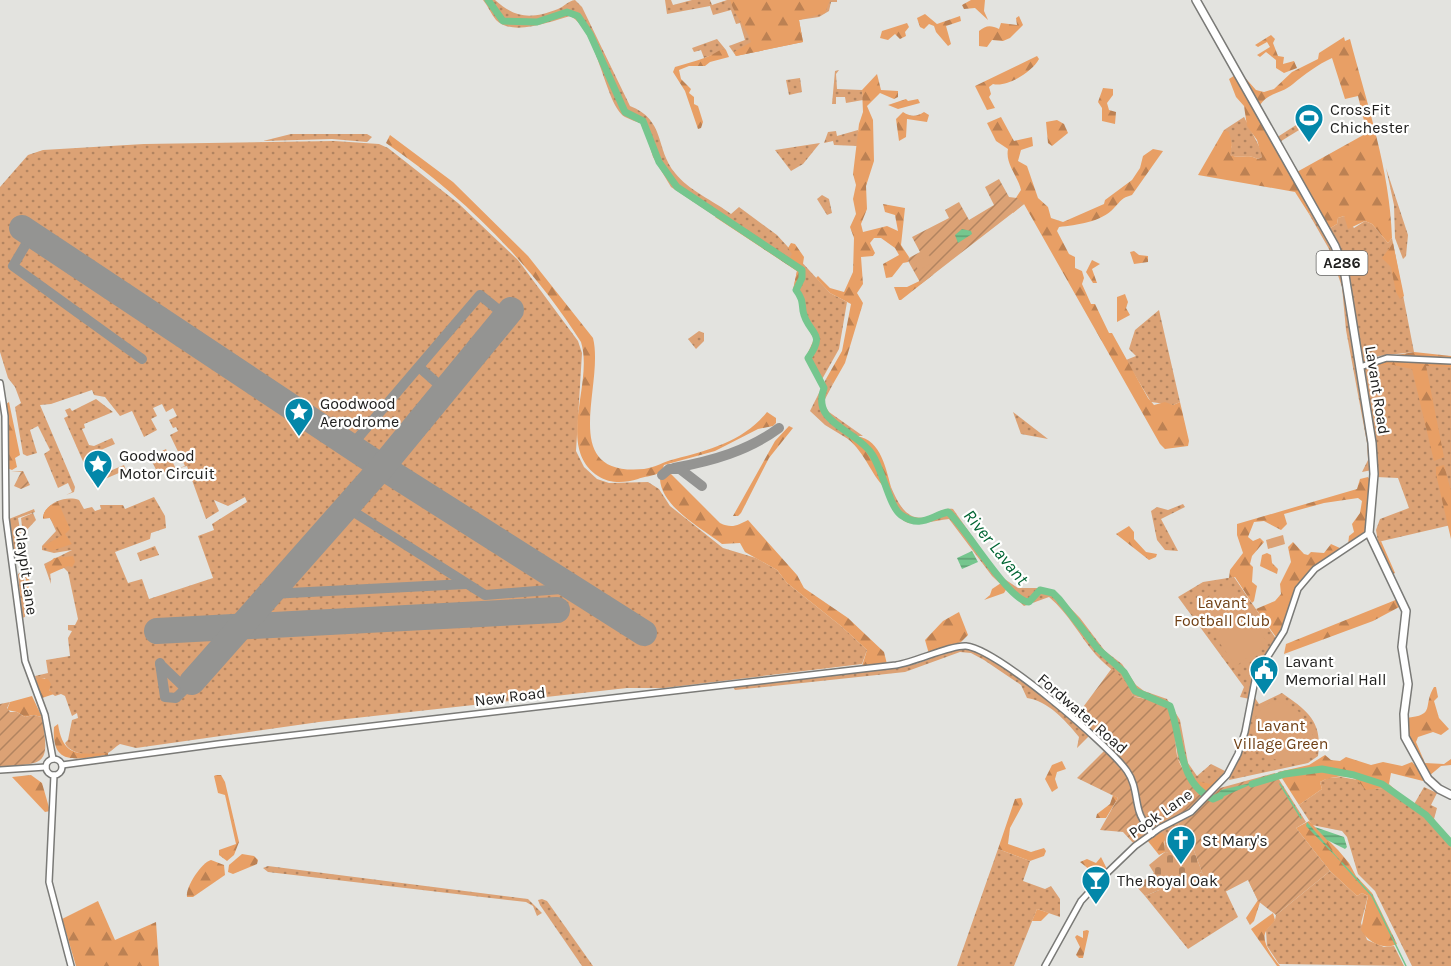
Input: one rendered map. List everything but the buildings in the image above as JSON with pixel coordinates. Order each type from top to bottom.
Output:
[{"type":"main road","name":"Lavant Road","points":[[1196,0],[1335,246],[1348,282],[1374,464],[1370,533],[1406,611],[1402,647],[1408,684],[1404,714],[1405,737],[1428,779],[1439,789],[1451,795]]},
{"type":"street","points":[[1360,367],[1387,358],[1451,361]]},
{"type":"street","name":"Claypit Lane","points":[[0,382],[5,416],[6,518],[25,661],[45,715],[53,759]]},
{"type":"street","name":"Pook Lane","points":[[1045,966],[1081,901],[1135,846],[1191,812],[1227,775],[1238,754],[1256,675],[1284,631],[1298,590],[1315,568],[1370,533]]},
{"type":"street","name":"New Road","points":[[62,765],[230,742],[896,665],[915,662],[959,646]]},
{"type":"street","name":"Fordwater Road","points":[[959,646],[984,652],[1030,684],[1119,762],[1133,780],[1139,811],[1152,834]]},
{"type":"street","points":[[0,770],[46,767],[53,759],[62,765],[61,772],[54,775]]},
{"type":"street","points":[[46,767],[54,775],[49,882],[71,966]]},
{"type":"green space","points":[[483,0],[495,0],[510,11],[532,16],[558,9],[575,0],[582,7],[630,106],[641,112],[655,127],[669,164],[680,179],[731,214],[739,207],[777,235],[830,293],[847,302],[839,349],[821,381],[806,357],[814,339],[804,321],[800,298],[793,290],[797,271],[671,187],[653,157],[643,124],[625,117],[618,110],[588,36],[580,24],[570,16],[522,28],[503,25],[496,20]]},
{"type":"green space","points":[[665,0],[671,0],[673,5],[692,0],[710,0],[712,5],[727,0],[837,0],[837,2],[831,2],[829,11],[819,17],[799,20],[803,42],[736,56],[729,46],[745,40],[740,23],[736,24],[731,10],[713,15],[710,6],[667,14]]},
{"type":"green space","points":[[730,0],[830,0],[825,13],[799,20],[803,42],[736,56],[734,52],[751,42]]},
{"type":"green space","points":[[971,0],[985,0],[984,11],[988,20],[975,8],[964,9],[962,5]]},
{"type":"green space","points":[[925,14],[937,24],[960,16],[961,21],[946,26],[951,44],[948,46],[936,32],[934,26],[929,24],[924,29],[920,27],[917,18]]},
{"type":"green space","points":[[1019,16],[1023,25],[1010,38],[1003,41],[992,40],[987,47],[979,46],[979,31],[989,26],[999,29],[1001,23],[1017,25],[1016,18]]},
{"type":"green space","points":[[907,23],[909,27],[905,32],[906,36],[900,39],[895,34],[888,40],[880,38],[882,31]]},
{"type":"green space","points":[[1271,35],[1275,39],[1273,43],[1278,56],[1284,57],[1283,64],[1294,61],[1297,68],[1284,73],[1276,68],[1276,60],[1266,52],[1260,57],[1257,55],[1270,47],[1267,42],[1258,47],[1255,45]]},
{"type":"green space","points":[[1344,37],[1345,41],[1350,39],[1382,162],[1392,238],[1388,243],[1372,224],[1365,221],[1348,229],[1344,216],[1338,218],[1337,224],[1329,229],[1295,173],[1367,133],[1358,96],[1345,99],[1332,58],[1289,87],[1269,96],[1259,108],[1312,210],[1309,214],[1295,192],[1198,175],[1224,130],[1229,132],[1232,145],[1230,155],[1250,156],[1258,159],[1262,157],[1257,140],[1247,126],[1244,106],[1236,97],[1229,79],[1240,72],[1256,90],[1264,92],[1274,89],[1292,72],[1318,59],[1319,53]]},
{"type":"green space","points":[[717,39],[726,50],[704,58],[701,50],[694,52],[692,48]]},
{"type":"green space","points":[[720,50],[726,50],[729,57],[710,62],[705,66],[689,66],[679,70],[681,79],[691,89],[689,93],[694,97],[694,104],[698,106],[703,122],[701,128],[698,129],[685,91],[673,72],[675,67],[704,58]]},
{"type":"green space","points":[[1037,56],[1039,59],[1036,64],[1019,78],[989,87],[991,94],[989,97],[995,108],[987,110],[975,86]]},
{"type":"green space","points":[[839,70],[836,74],[837,89],[862,90],[863,100],[846,103],[845,97],[836,97],[836,104],[832,104],[835,71]]},
{"type":"green space","points":[[877,74],[881,90],[898,91],[898,97],[894,99],[880,93],[867,106],[873,120],[874,161],[866,186],[867,209],[861,224],[863,232],[887,226],[898,231],[895,215],[885,212],[883,204],[905,208],[901,245],[909,257],[908,262],[903,263],[892,277],[886,278],[883,264],[899,255],[895,248],[881,238],[874,238],[870,243],[875,253],[873,256],[861,257],[863,284],[857,293],[863,303],[845,363],[833,384],[830,379],[826,379],[842,351],[851,304],[830,293],[816,278],[818,276],[830,288],[844,292],[853,272],[854,238],[850,227],[856,214],[853,199],[856,185],[853,174],[859,124],[863,112],[862,90]]},
{"type":"green space","points":[[800,78],[802,92],[789,95],[786,80]]},
{"type":"green space","points":[[1103,88],[1113,89],[1113,95],[1107,103],[1109,110],[1116,112],[1115,124],[1102,121],[1102,108],[1098,102]]},
{"type":"green space","points":[[906,99],[908,101],[918,99],[920,103],[898,109],[888,105]]},
{"type":"green space","points":[[903,112],[911,116],[924,112],[929,115],[927,122],[907,119],[906,137],[899,141],[896,119]]},
{"type":"green space","points":[[1001,117],[1014,141],[1032,137],[1033,146],[1021,150],[1018,161],[1027,166],[1038,198],[1048,207],[1051,218],[1063,222],[1104,204],[1105,200],[1132,180],[1140,168],[1143,156],[1153,149],[1163,151],[1132,195],[1123,199],[1109,213],[1088,222],[1059,227],[1057,231],[1069,254],[1075,257],[1075,268],[1082,271],[1084,278],[1082,284],[1091,304],[1095,304],[1109,333],[1112,333],[1148,398],[1154,405],[1165,402],[1173,405],[1180,402],[1189,441],[1188,446],[1165,449],[1160,444],[1024,204],[1013,213],[1012,204],[1021,190],[1008,160],[1008,149],[996,141],[987,123]]},
{"type":"green space","points":[[1244,117],[1261,150],[1262,157],[1258,159],[1250,156],[1229,155],[1232,145],[1224,130]]},
{"type":"green space","points":[[1307,118],[1312,122],[1278,143],[1279,136]]},
{"type":"green space","points":[[1057,120],[1064,124],[1068,133],[1052,146],[1048,143],[1046,122]]},
{"type":"green space","points":[[858,130],[858,146],[834,145],[833,141],[824,143],[828,132],[836,131],[837,136]]},
{"type":"green space","points":[[291,134],[367,134],[372,137],[367,142],[332,139],[263,141]]},
{"type":"green space","points":[[390,135],[453,182],[528,256],[593,338],[595,358],[590,424],[592,444],[601,459],[617,468],[644,469],[726,443],[748,430],[767,412],[776,418],[776,423],[773,426],[758,429],[715,451],[664,465],[660,472],[654,475],[623,482],[613,482],[598,476],[585,464],[579,449],[578,414],[584,359],[581,342],[540,285],[517,258],[493,232],[442,185],[386,143]]},
{"type":"green space","name":"Goodwood Aerodrome","points":[[334,141],[379,144],[388,148],[458,203],[518,260],[578,341],[582,353],[576,451],[584,467],[597,479],[609,483],[648,482],[659,489],[670,506],[723,548],[756,558],[777,570],[787,583],[867,650],[862,664],[664,688],[627,688],[319,722],[136,748],[120,744],[108,753],[97,755],[78,753],[68,747],[65,743],[68,740],[72,720],[78,718],[77,713],[72,716],[65,696],[61,694],[55,696],[50,692],[45,678],[36,680],[35,676],[48,673],[46,660],[70,656],[68,638],[72,631],[68,630],[68,625],[75,625],[78,619],[68,572],[64,568],[50,571],[51,584],[44,564],[72,550],[54,553],[42,550],[42,546],[56,531],[50,518],[43,519],[47,509],[61,500],[73,499],[79,500],[84,509],[92,507],[95,511],[101,509],[100,505],[123,505],[125,509],[154,497],[165,516],[166,528],[151,533],[150,539],[115,552],[128,583],[142,579],[149,599],[213,578],[198,536],[214,530],[212,524],[247,502],[245,497],[228,506],[214,500],[219,511],[206,519],[187,466],[158,474],[150,457],[166,449],[176,469],[185,466],[170,435],[178,431],[176,427],[173,428],[169,420],[177,416],[173,408],[166,412],[162,404],[153,408],[157,416],[151,419],[157,430],[144,437],[132,411],[120,416],[105,397],[94,395],[92,390],[51,404],[40,405],[75,487],[74,492],[66,495],[72,492],[68,483],[58,488],[44,454],[50,450],[38,426],[30,430],[37,453],[27,456],[23,454],[15,407],[21,403],[15,387],[8,378],[0,352],[0,187],[28,155],[43,150],[144,144]]},
{"type":"green space","points":[[820,143],[803,164],[791,171],[775,150]]},
{"type":"green space","points":[[1386,168],[1408,235],[1406,256],[1403,259],[1395,238],[1394,205]]},
{"type":"green space","points":[[999,179],[1009,197],[1017,198],[1024,204],[921,284],[907,259],[920,252],[912,237],[949,218],[945,210],[959,202],[969,220],[994,205],[985,187]]},
{"type":"green space","points":[[822,195],[829,199],[832,213],[827,215],[817,199]]},
{"type":"green space","points":[[1312,210],[1342,271],[1372,470],[1362,472],[1368,460],[1367,443],[1346,330],[1342,287],[1329,249],[1309,214]]},
{"type":"green space","points":[[718,216],[789,259],[792,254],[788,248],[791,243],[795,244],[804,257],[801,277],[796,289],[800,297],[793,290],[797,271],[715,217]]},
{"type":"green space","points":[[1344,216],[1354,228],[1365,221],[1372,224],[1388,243],[1392,238],[1414,352],[1379,356],[1362,363],[1347,278],[1329,229],[1337,224],[1338,218]]},
{"type":"green space","points":[[1393,243],[1404,296],[1400,299],[1396,292],[1391,267],[1382,258]]},
{"type":"green space","points":[[1134,251],[1139,255],[1148,256],[1148,262],[1134,264],[1130,252]]},
{"type":"green space","points":[[929,255],[933,263],[918,270],[915,263]]},
{"type":"green space","points":[[1092,260],[1100,264],[1092,269],[1097,283],[1093,283],[1086,272]]},
{"type":"green space","points":[[934,274],[899,300],[894,287],[907,287]]},
{"type":"green space","points":[[1125,294],[1128,302],[1126,308],[1130,315],[1117,322],[1117,297]]},
{"type":"green space","points":[[1159,310],[1180,402],[1173,405],[1151,402],[1126,360],[1136,356],[1129,349],[1135,330]]},
{"type":"green space","points":[[699,331],[704,333],[704,341],[696,349],[688,339]]},
{"type":"green space","points":[[1414,352],[1451,356],[1451,367],[1426,366],[1444,457],[1434,461],[1412,369],[1389,364],[1369,367],[1368,360]]},
{"type":"green space","points":[[1377,363],[1451,364],[1451,525],[1378,542],[1376,530],[1380,519],[1409,508],[1398,478],[1376,477],[1371,416],[1363,370]]},
{"type":"green space","points":[[826,379],[831,379],[833,384],[823,403],[829,412],[863,436],[851,436],[848,439],[825,425],[810,411]]},
{"type":"green space","points":[[96,399],[113,412],[84,424],[85,428],[82,429],[89,445],[94,446],[112,438],[115,444],[96,452],[94,456],[100,471],[104,470],[105,473],[124,465],[126,470],[93,484],[64,418],[68,416],[65,410],[70,408],[72,411]]},
{"type":"green space","points":[[9,402],[20,455],[15,458],[17,467],[12,470],[7,468],[6,404]]},
{"type":"green space","points":[[1013,412],[1048,439],[1021,434]]},
{"type":"green space","points":[[789,426],[793,428],[769,458],[741,513],[733,516],[775,441]]},
{"type":"green space","points":[[851,436],[868,440],[879,452],[891,487],[885,488],[880,482],[848,439]]},
{"type":"green space","points":[[1444,465],[1451,491],[1451,539],[1436,474],[1436,467]]},
{"type":"green space","points":[[23,471],[30,485],[21,489],[14,486],[21,472],[11,472]]},
{"type":"green space","points":[[670,473],[720,523],[731,526],[748,520],[797,575],[804,588],[848,618],[884,652],[887,664],[862,666],[867,650],[787,583],[777,570],[745,552],[740,543],[722,544],[684,516],[667,499],[662,489],[660,479],[664,474]]},
{"type":"green space","points":[[1368,477],[1370,480],[1368,532],[1348,545],[1349,536],[1354,532],[1352,524],[1360,513],[1362,501],[1358,498],[1324,503],[1284,514],[1287,524],[1281,530],[1264,521],[1254,522],[1248,537],[1253,541],[1260,538],[1264,542],[1252,556],[1250,564],[1253,567],[1252,582],[1257,586],[1252,603],[1235,577],[1229,578],[1230,570],[1243,553],[1237,535],[1237,524],[1357,489],[1360,479]]},
{"type":"green space","points":[[891,487],[900,505],[909,515],[922,518],[943,510],[953,509],[1000,576],[1018,588],[1046,588],[1055,592],[1080,618],[1105,651],[1122,664],[1136,685],[1144,691],[1167,699],[1180,720],[1188,763],[1197,776],[1211,764],[1227,772],[1205,797],[1189,778],[1178,759],[1173,723],[1152,700],[1133,696],[1121,678],[1096,655],[1049,597],[1024,606],[992,576],[949,519],[914,524],[902,519],[885,488]]},
{"type":"green space","points":[[58,502],[70,529],[65,534],[72,544],[51,551],[43,546],[61,536],[50,518],[43,518],[43,515],[48,508]]},
{"type":"green space","points":[[1183,504],[1185,507],[1161,519],[1178,551],[1165,550],[1157,540],[1151,511],[1157,507],[1168,510]]},
{"type":"green space","points":[[34,509],[35,512],[18,518],[25,557],[20,558],[14,552],[9,519]]},
{"type":"green space","points":[[33,513],[36,520],[23,534],[21,518]]},
{"type":"green space","points":[[1129,526],[1134,532],[1134,539],[1146,552],[1157,554],[1156,557],[1149,560],[1116,534]]},
{"type":"green space","points":[[1283,535],[1285,544],[1268,549],[1266,540]]},
{"type":"green space","points":[[1381,541],[1395,573],[1391,575],[1378,542]]},
{"type":"green space","points":[[1293,542],[1304,554],[1308,555],[1311,552],[1324,553],[1331,544],[1342,549],[1305,579],[1278,640],[1256,609],[1275,601],[1281,594],[1280,584],[1291,562],[1288,547]]},
{"type":"green space","points":[[155,546],[159,555],[140,561],[137,553]]},
{"type":"green space","points":[[1267,553],[1271,555],[1272,563],[1278,569],[1277,574],[1260,566],[1262,555]]},
{"type":"green space","points":[[73,556],[75,562],[72,567],[68,566],[50,574],[45,567],[54,558]]},
{"type":"green space","points":[[27,569],[29,576],[24,579],[25,617],[22,618],[18,574]]},
{"type":"green space","points":[[26,577],[33,583],[29,586],[26,607],[24,604]]},
{"type":"green space","name":"Lavant Football Club","points":[[1234,577],[1277,640],[1262,661],[1250,699],[1240,697],[1244,687],[1178,597],[1203,582]]},
{"type":"green space","points":[[1001,583],[1007,588],[1004,593],[984,600],[990,595],[992,589]]},
{"type":"green space","points":[[1227,584],[1268,643],[1236,666],[1194,607]]},
{"type":"green space","points":[[1398,599],[1401,606],[1373,621],[1284,654],[1286,644]]},
{"type":"green space","points":[[959,612],[968,635],[961,642],[929,654],[925,640],[943,621]]},
{"type":"green space","points":[[959,648],[989,658],[1008,670],[1027,683],[1089,736],[1077,748],[1079,737],[1056,712],[1042,703],[1027,698],[1021,685],[971,653],[960,652],[905,672],[735,690],[732,686],[916,664]]},
{"type":"green space","points":[[1269,657],[1277,675],[1266,680],[1257,677]]},
{"type":"green space","points":[[1112,668],[1127,683],[1133,696],[1157,701],[1169,710],[1174,723],[1180,764],[1205,797],[1190,811],[1135,845],[1123,832],[1100,830],[1118,798],[1077,778],[1105,750],[1075,718]]},
{"type":"green space","points":[[48,679],[51,684],[49,690],[54,694],[42,698],[36,680]]},
{"type":"green space","points":[[1434,687],[1436,687],[1438,697],[1434,701],[1439,718],[1449,729],[1441,735],[1433,732],[1418,737],[1416,742],[1425,763],[1444,764],[1451,759],[1451,765],[1441,766],[1423,781],[1391,773],[1389,784],[1383,788],[1366,790],[1351,777],[1328,779],[1320,782],[1322,789],[1299,805],[1278,772],[1309,765],[1325,755],[1331,760],[1340,761],[1346,757],[1371,765],[1383,762],[1402,766],[1412,762],[1417,767],[1422,767],[1407,737],[1406,718],[1416,717],[1425,712]]},
{"type":"green space","name":"Lavant Village Green","points":[[1282,693],[1312,718],[1318,734],[1318,756],[1308,763],[1229,780],[1255,698],[1259,704]]},
{"type":"green space","points":[[32,696],[42,717],[33,715],[25,717],[7,710],[10,702]]},
{"type":"green space","points":[[10,702],[7,708],[10,712],[17,712],[25,717],[33,715],[42,717],[44,753],[36,762],[0,767],[0,704]]},
{"type":"green space","points":[[1272,702],[1289,705],[1297,710],[1308,724],[1314,741],[1314,750],[1299,760],[1285,762],[1272,758],[1255,736],[1254,723],[1259,711]]},
{"type":"green space","points":[[58,724],[64,743],[74,752],[108,753],[108,755],[77,759],[62,755],[57,750],[54,740],[54,727]]},
{"type":"green space","points":[[1062,761],[1066,769],[1057,772],[1055,779],[1058,788],[1052,792],[1045,779],[1052,765]]},
{"type":"green space","points":[[1275,773],[1306,822],[1296,828],[1330,871],[1276,915],[1258,901],[1248,880],[1225,892],[1219,877],[1206,883],[1193,848],[1177,822],[1193,813],[1220,788]]},
{"type":"green space","points":[[31,775],[42,783],[50,811],[45,812],[12,777]]},
{"type":"green space","points":[[221,775],[225,782],[239,842],[234,855],[227,861],[219,855],[219,850],[236,844],[225,795],[218,793],[214,776]]},
{"type":"green space","points":[[1341,777],[1358,780],[1371,789],[1383,788],[1389,784],[1413,806],[1424,787],[1437,793],[1431,805],[1437,808],[1434,819],[1451,842],[1451,966],[1412,966],[1375,891],[1358,874],[1347,837],[1342,831],[1312,825],[1299,805],[1322,789],[1320,782],[1328,778]]},
{"type":"green space","points":[[1216,779],[1219,780],[1205,797],[1193,783],[1197,781],[1210,784]]},
{"type":"green space","points":[[1113,795],[1118,798],[1106,818],[1096,818],[1097,814],[1110,804]]},
{"type":"green space","points":[[1021,798],[1023,804],[1010,828],[1008,844],[1031,852],[1044,848],[1046,851],[1044,856],[1030,861],[998,849],[1015,799]]},
{"type":"green space","points":[[1309,821],[1338,850],[1356,876],[1372,893],[1397,944],[1382,946],[1372,942],[1361,930],[1368,896],[1362,893],[1357,896],[1330,871],[1296,828]]},
{"type":"green space","points":[[1177,822],[1193,848],[1172,854],[1165,852],[1165,842],[1159,831]]},
{"type":"green space","points":[[1159,831],[1164,835],[1165,852],[1159,855],[1147,840]]},
{"type":"green space","points":[[1193,848],[1202,872],[1145,896],[1136,886],[1154,873],[1149,865],[1165,852],[1172,853]]},
{"type":"green space","points":[[998,849],[1030,861],[1023,881],[1045,889],[1051,886],[1060,899],[1060,917],[1037,909],[1014,966],[957,966]]},
{"type":"green space","points":[[242,854],[254,856],[258,860],[257,864],[233,874],[228,872],[229,865]]},
{"type":"green space","points":[[1101,857],[1107,869],[1102,870],[1095,882],[1090,870],[1080,862],[1087,859],[1096,863]]},
{"type":"green space","points":[[211,860],[224,865],[225,875],[193,897],[187,897],[195,876],[203,865]]},
{"type":"green space","points":[[268,866],[528,899],[542,913],[537,916],[533,906],[526,902],[268,872],[263,868]]},
{"type":"green space","points":[[1330,871],[1357,896],[1362,893],[1368,896],[1361,923],[1367,940],[1384,947],[1394,946],[1404,966],[1279,964],[1267,946],[1266,930],[1275,920],[1276,915]]},
{"type":"green space","points":[[1202,872],[1207,883],[1219,877],[1238,917],[1188,949],[1145,896]]},
{"type":"green space","points":[[1248,880],[1261,899],[1254,921],[1250,925],[1246,918],[1258,900]]},
{"type":"green space","points":[[538,900],[547,901],[593,966],[582,966],[540,905]]},
{"type":"green space","points":[[98,901],[115,940],[156,922],[159,966],[76,966],[62,919]]},
{"type":"green space","points":[[1037,909],[1049,913],[1041,921],[1032,921]]},
{"type":"green space","points":[[1273,913],[1275,920],[1266,931],[1265,940],[1268,950],[1280,966],[1277,966],[1251,929]]},
{"type":"green space","points":[[1083,931],[1089,931],[1083,958],[1079,958],[1076,955],[1080,947],[1075,937],[1077,935],[1083,938]]},
{"type":"shaded area","points":[[962,229],[971,231],[972,234],[958,243],[955,235]]},
{"type":"shaded area","points":[[972,551],[978,562],[962,569],[957,558]]},
{"type":"shaded area","points":[[1259,781],[1211,802],[1221,790]]},
{"type":"shaded area","points":[[1307,822],[1344,865],[1306,826]]},
{"type":"shaded area","points":[[1315,827],[1344,837],[1347,847],[1345,849],[1327,840]]},
{"type":"waterway","name":"River Lavant","points":[[488,0],[503,21],[537,22],[567,12],[578,16],[590,34],[625,112],[643,121],[659,162],[677,187],[802,270],[802,278],[796,290],[801,300],[805,319],[816,337],[814,349],[808,358],[824,388],[823,408],[834,423],[860,441],[873,455],[896,510],[914,521],[925,520],[948,512],[999,577],[1021,599],[1029,602],[1040,590],[1053,593],[1098,649],[1124,672],[1135,691],[1170,706],[1182,758],[1193,782],[1201,792],[1213,799],[1220,796]]},
{"type":"waterway","name":"River Lavant","points":[[1252,784],[1285,774],[1322,769],[1354,775],[1382,784],[1426,815],[1451,843]]},
{"type":"waterway","points":[[1280,784],[1301,818]]},
{"type":"waterway","points":[[1342,863],[1372,896],[1406,966]]},
{"type":"taxiway","points":[[32,234],[13,266],[142,359]]},
{"type":"taxiway","points":[[351,446],[480,295],[506,316]]},
{"type":"taxiway","points":[[419,367],[445,390]]},
{"type":"taxiway","points":[[674,468],[729,454],[755,443],[779,428]]},
{"type":"taxiway","points":[[662,475],[669,469],[680,469],[702,486]]},
{"type":"taxiway","points":[[346,507],[485,595],[574,588]]},
{"type":"taxiway","points":[[270,594],[466,584]]},
{"type":"taxiway","points":[[160,663],[165,697],[176,698],[192,682]]},
{"type":"taxiway","points":[[160,664],[186,689]]},
{"type":"runway","points":[[22,228],[382,467],[644,633]]},
{"type":"runway","points":[[192,682],[382,467],[511,310]]},
{"type":"runway","points":[[157,631],[557,610]]},
{"type":"place","name":"CrossFit Chichester","points":[[1309,144]]},
{"type":"place","name":"Goodwood Aerodrome","points":[[299,438]]},
{"type":"place","name":"Goodwood Motor Circuit","points":[[98,490]]},
{"type":"place","name":"Lavant Memorial Hall","points":[[1264,696]]},
{"type":"place","name":"St Mary's","points":[[1181,866]]},
{"type":"place","name":"The Royal Oak","points":[[1096,906]]}]
